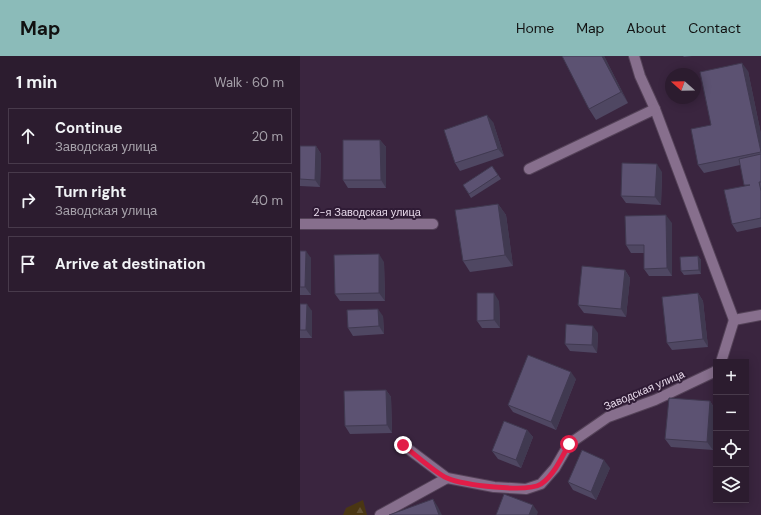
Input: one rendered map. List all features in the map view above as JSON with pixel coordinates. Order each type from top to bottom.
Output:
[{"type":"street","points":[[634,56],[640,76],[655,109],[734,320],[722,359]]},
{"type":"street","points":[[529,169],[655,109]]},
{"type":"street","name":"2-я Заводская улица","points":[[300,224],[433,224]]},
{"type":"street","points":[[734,320],[761,315]]},
{"type":"street","name":"Заводская улица","points":[[403,445],[447,478],[500,487],[526,489],[541,484],[555,468],[569,444],[608,417],[655,400],[713,372]]},
{"type":"street","points":[[380,515],[447,478]]},
{"type":"green space","points":[[363,500],[367,515],[343,515],[346,508]]},
{"type":"building","points":[[562,56],[602,56],[621,92],[589,109]]},
{"type":"building","points":[[742,63],[761,152],[698,165],[691,129],[711,125],[701,72]]},
{"type":"building","points":[[487,115],[498,149],[455,163],[444,130]]},
{"type":"building","points":[[343,140],[380,140],[381,180],[343,180]]},
{"type":"building","points":[[300,146],[316,146],[315,180],[300,179]]},
{"type":"building","points":[[761,154],[761,182],[759,182],[761,191],[761,218],[732,224],[724,190],[750,185],[744,185],[739,159]]},
{"type":"building","points":[[622,163],[657,164],[655,197],[621,196]]},
{"type":"building","points":[[492,166],[498,175],[469,194],[463,185]]},
{"type":"building","points":[[498,204],[505,255],[463,261],[455,210]]},
{"type":"building","points":[[666,215],[667,268],[644,269],[644,245],[626,245],[625,216]]},
{"type":"building","points":[[300,251],[306,251],[305,287],[300,287]]},
{"type":"building","points":[[379,254],[379,293],[335,294],[334,255]]},
{"type":"building","points":[[698,256],[699,270],[681,271],[680,257]]},
{"type":"building","points":[[582,266],[625,270],[621,309],[578,305]]},
{"type":"building","points":[[477,293],[494,293],[494,320],[477,321]]},
{"type":"building","points":[[698,293],[703,339],[667,343],[662,297]]},
{"type":"building","points":[[300,304],[307,304],[306,330],[300,330]]},
{"type":"building","points":[[378,309],[379,326],[348,328],[347,310]]},
{"type":"building","points":[[566,324],[593,326],[592,345],[565,344]]},
{"type":"building","points":[[528,355],[571,372],[551,422],[508,405]]},
{"type":"building","points":[[386,390],[387,425],[345,426],[344,391]]},
{"type":"building","points":[[669,398],[710,401],[707,442],[665,439]]},
{"type":"building","points":[[504,421],[527,430],[516,460],[492,451]]},
{"type":"building","points":[[582,450],[604,460],[591,492],[568,482]]},
{"type":"building","points":[[504,494],[533,505],[529,515],[496,515]]},
{"type":"building","points":[[433,499],[439,515],[389,515]]},
{"type":"route","points":[[403,445],[447,478],[494,487],[526,489],[541,484],[555,468],[569,444]]}]
